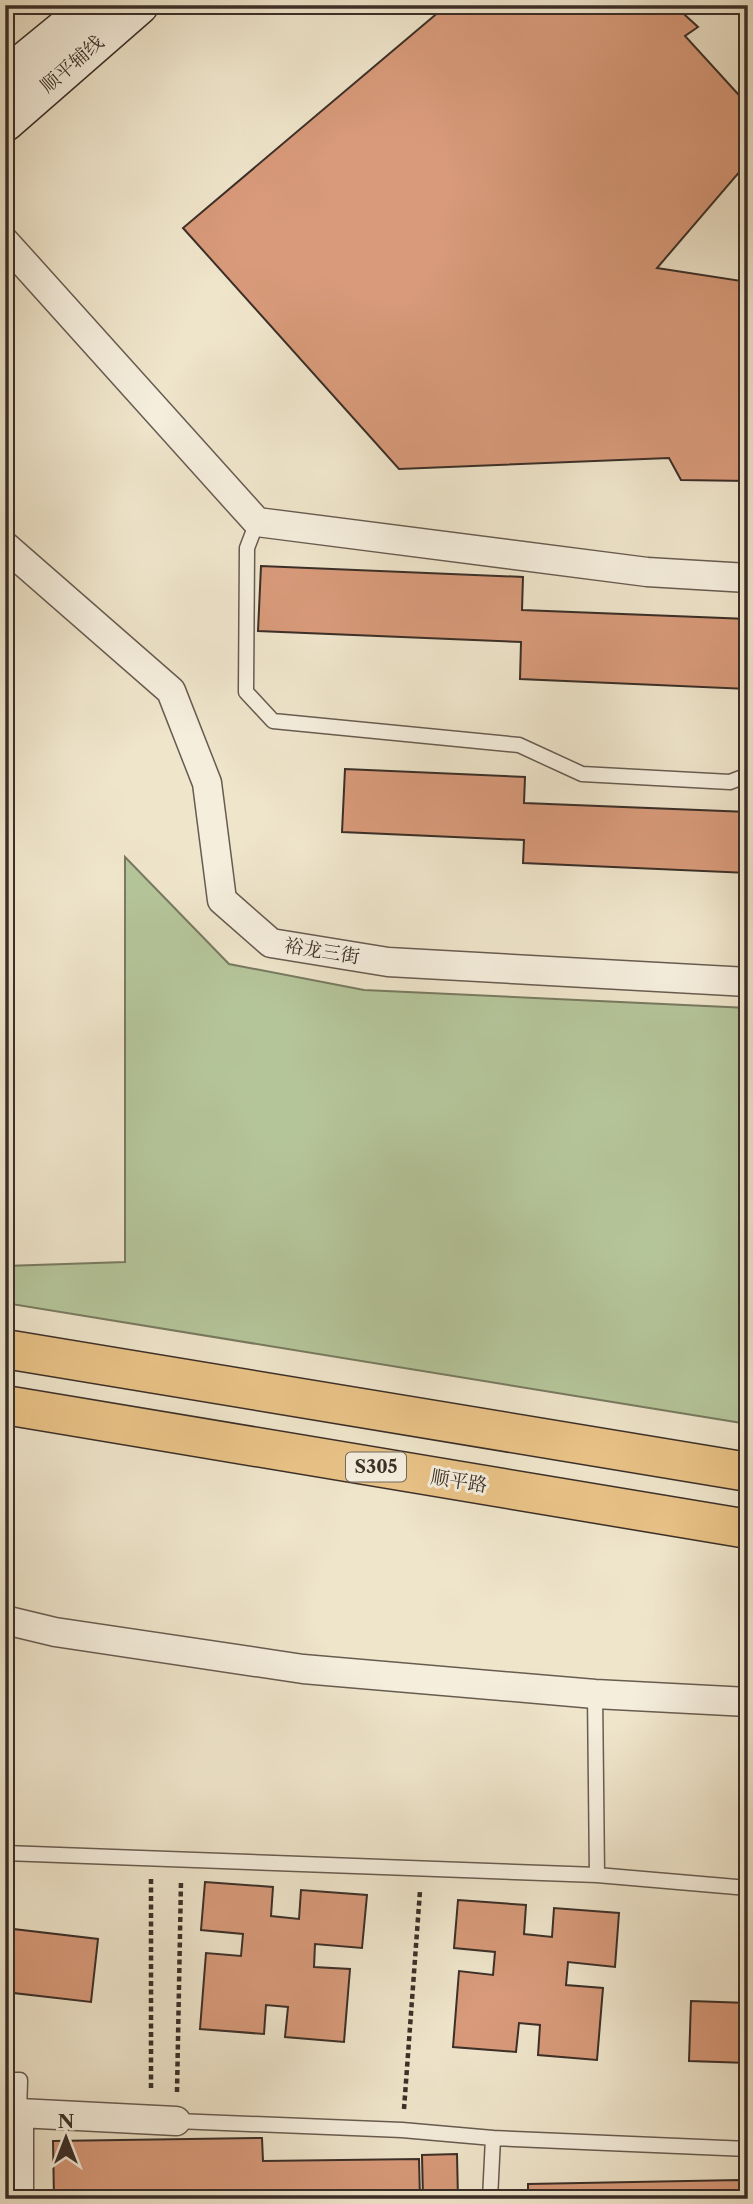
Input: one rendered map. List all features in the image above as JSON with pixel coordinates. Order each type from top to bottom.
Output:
[{"type":"main road","name":"顺平辅线","points":[[5,78],[94,5]]},
{"type":"main road","name":"顺平辅线","points":[[5,122],[139,5]]},
{"type":"main road","points":[[5,1349],[748,1472]]},
{"type":"main road","name":"顺平路","points":[[5,1405],[748,1529]]},
{"type":"street","points":[[5,243],[257,522],[647,572],[748,578]]},
{"type":"street","name":"裕龙三街","points":[[5,546],[171,691],[207,783],[222,900],[271,943],[388,962],[748,982]]},
{"type":"street","points":[[5,1620],[55,1632],[303,1669],[596,1694],[748,1702]]},
{"type":"street","points":[[19,2199],[19,2113],[164,2121]]},
{"type":"lane","points":[[257,522],[247,548],[246,692],[273,721],[519,745],[582,774],[730,782],[748,775]]},
{"type":"lane","points":[[596,1694],[597,1875]]},
{"type":"lane","points":[[5,1853],[597,1875],[748,1888]]},
{"type":"lane","points":[[5,2080],[20,2080],[19,2113]]},
{"type":"lane","points":[[164,2121],[402,2130],[493,2138],[748,2149]]},
{"type":"lane","points":[[490,2199],[493,2138]]},
{"type":"path","points":[[402,2130],[421,1869]]},
{"type":"path","points":[[151,1874],[164,2121]]},
{"type":"path","points":[[164,2121],[181,1876]]},
{"type":"green space","points":[[125,857],[229,964],[364,990],[748,1008],[748,1424],[5,1303],[5,1266],[125,1262]]},
{"type":"building","points":[[447,5],[674,5],[698,27],[685,36],[748,105],[748,162],[657,268],[748,282],[748,481],[681,480],[669,458],[399,469],[183,228]]},
{"type":"building","points":[[261,566],[523,577],[522,610],[748,619],[748,689],[520,679],[521,642],[258,631]]},
{"type":"building","points":[[345,769],[525,777],[524,803],[748,812],[748,873],[523,863],[524,840],[342,832]]},
{"type":"building","points":[[205,1882],[273,1887],[271,1916],[299,1919],[301,1890],[367,1895],[362,1948],[315,1944],[314,1967],[350,1969],[344,2042],[285,2037],[288,2007],[266,2005],[264,2034],[200,2029],[206,1953],[241,1956],[243,1934],[201,1930]]},
{"type":"building","points":[[458,1900],[526,1905],[524,1934],[552,1937],[554,1908],[619,1913],[615,1967],[568,1962],[566,1985],[603,1988],[597,2060],[538,2055],[540,2025],[519,2023],[516,2052],[453,2047],[459,1971],[493,1975],[495,1952],[454,1948]]},
{"type":"building","points":[[5,1928],[98,1939],[91,2002],[5,1992]]},
{"type":"building","points":[[691,2001],[748,2003],[748,2063],[689,2061]]},
{"type":"building","points":[[262,2138],[263,2161],[419,2159],[420,2199],[54,2199],[53,2141]]},
{"type":"building","points":[[457,2154],[458,2199],[423,2199],[422,2155]]},
{"type":"building","points":[[739,2180],[739,2199],[528,2199],[528,2184]]}]
